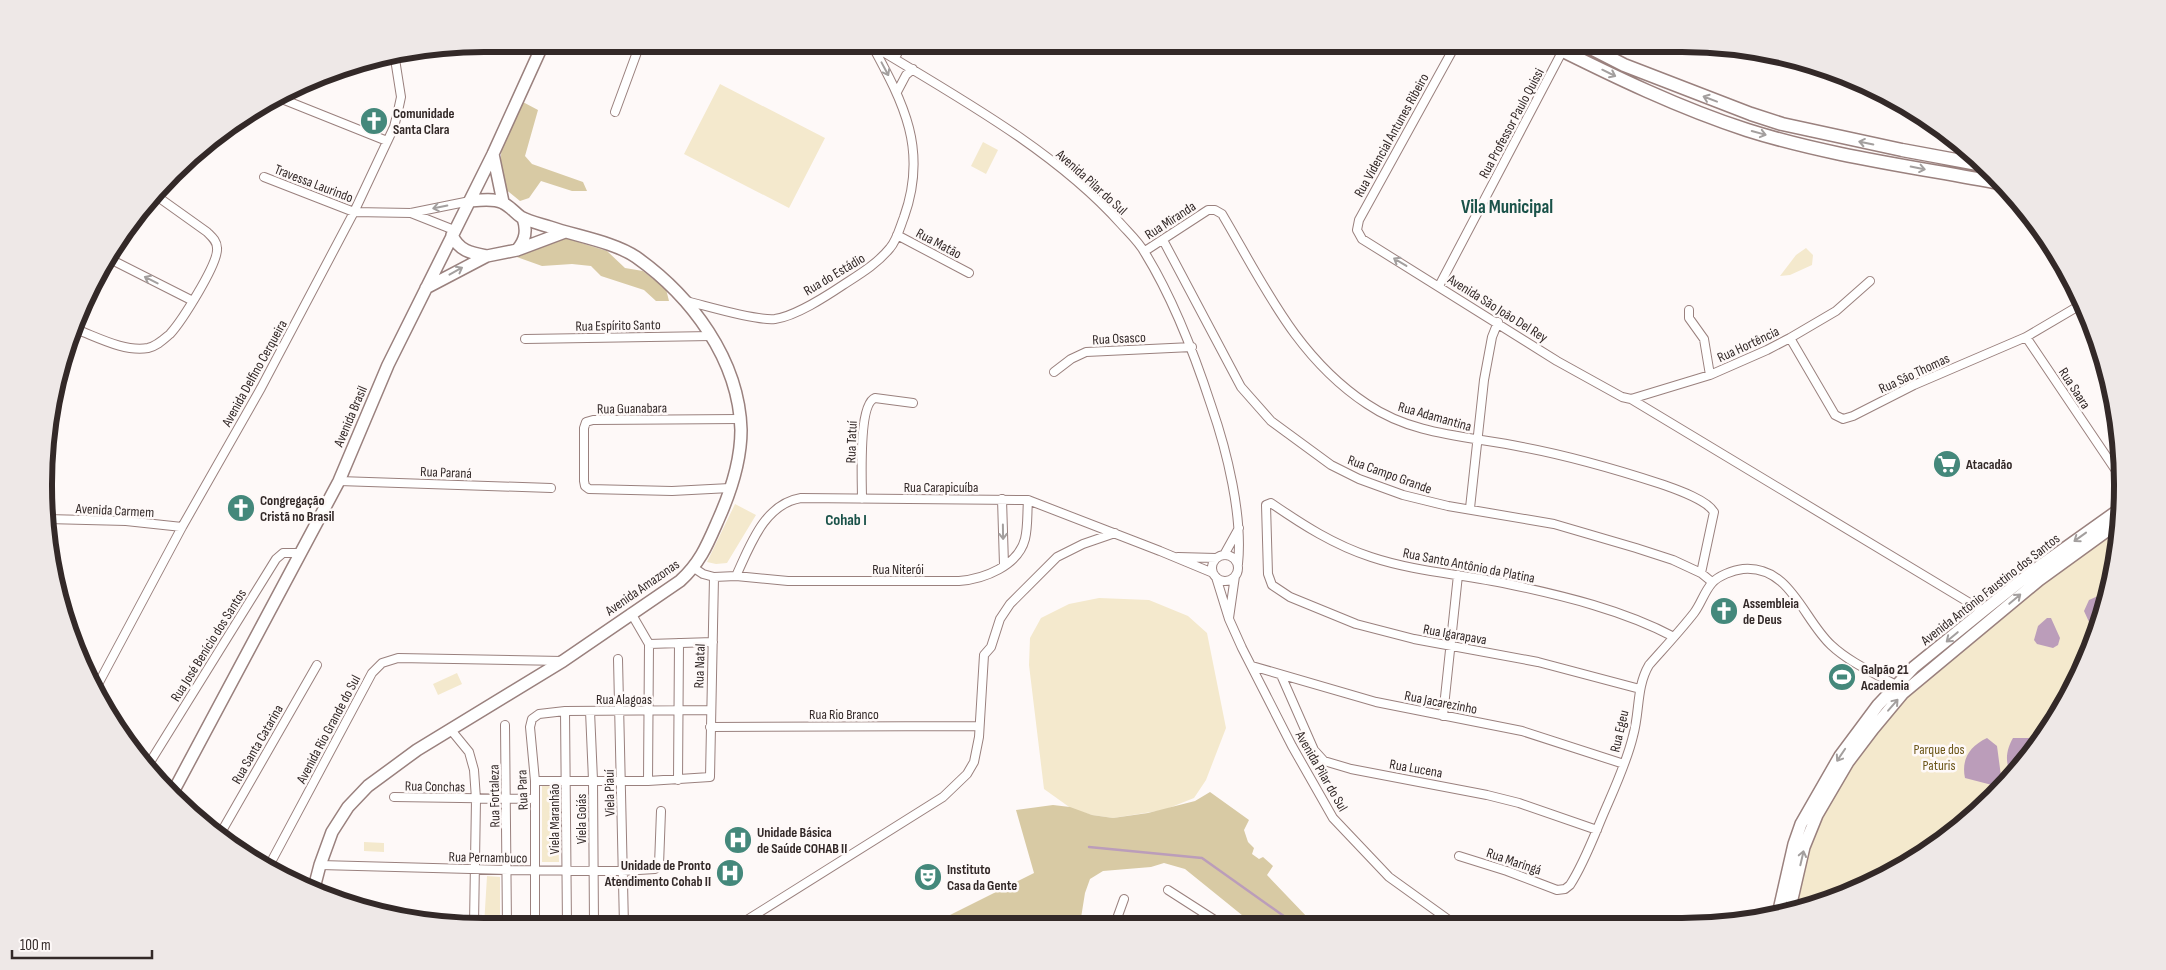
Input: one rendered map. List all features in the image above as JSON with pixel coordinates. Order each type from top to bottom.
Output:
[{"type":"main road","name":"Avenida Brasil","points":[[176,787],[339,481],[388,365],[493,154],[538,52]]},
{"type":"main road","points":[[1566,52],[1663,98],[1747,130],[1809,147],[1989,181]]},
{"type":"main road","points":[[1598,52],[1624,66],[1782,124],[1969,162]]},
{"type":"main road","points":[[470,201],[503,202],[493,154]]},
{"type":"main road","name":"Avenida Amazonas","points":[[315,883],[332,832],[348,807],[368,786],[417,750],[563,661],[631,613],[680,582],[694,568],[702,556],[730,488],[739,453],[740,419],[732,385],[721,354],[712,336],[686,301],[634,256],[609,245],[523,218],[503,202]]},
{"type":"main road","points":[[517,250],[521,246],[526,232],[523,218]]},
{"type":"main road","points":[[453,232],[456,244],[461,248],[487,256]]},
{"type":"main road","points":[[426,288],[487,256],[517,250],[565,232]]},
{"type":"main road","name":"Avenida Antônio Faustino dos Santos","points":[[1780,906],[1794,844],[1801,824],[1840,756],[1864,722],[1914,667],[2033,571],[2113,514]]},
{"type":"main road","name":"Avenida Antônio Faustino dos Santos","points":[[1793,903],[1804,847],[1810,828],[1848,762],[1886,712],[1909,687],[1990,619],[2039,580],[2111,527]]},
{"type":"street","points":[[615,112],[637,52]]},
{"type":"street","name":"Rua do Estádio","points":[[686,301],[765,318],[782,317],[827,295],[876,264],[892,247],[912,188],[914,161],[910,128],[897,92],[875,52]]},
{"type":"street","name":"Avenida Pilar do Sul","points":[[885,52],[993,120],[1062,169],[1106,208],[1144,251],[1192,347],[1224,449],[1239,528],[1238,564],[1229,620]]},
{"type":"street","points":[[895,58],[898,52]]},
{"type":"street","name":"Rua Videncial Antunes Ribeiro","points":[[1362,239],[1356,230],[1359,220],[1452,52]]},
{"type":"street","name":"Rua Professor Paulo Quissi","points":[[1439,286],[1561,52]]},
{"type":"street","name":"Avenida Delfino Cerqueira","points":[[100,681],[182,527],[261,388],[354,212],[394,127],[401,97],[396,62]]},
{"type":"street","points":[[897,92],[906,75],[913,69]]},
{"type":"street","points":[[287,101],[387,141]]},
{"type":"street","name":"Travessa Laurindo","points":[[264,177],[354,212]]},
{"type":"street","points":[[81,331],[123,346],[138,349],[149,348],[159,344],[171,333],[193,301],[216,258],[217,248],[214,239],[208,232],[161,199]]},
{"type":"street","points":[[354,212],[411,213],[470,201]]},
{"type":"street","name":"Rua Miranda","points":[[1144,251],[1164,240],[1208,210]]},
{"type":"street","name":"Rua Adamantina","points":[[1208,210],[1215,210],[1222,214],[1299,342],[1340,386],[1368,405],[1392,418],[1439,433],[1548,452],[1614,468],[1674,489],[1705,503],[1714,512],[1701,573]]},
{"type":"street","points":[[411,213],[453,232]]},
{"type":"street","name":"Rua Matão","points":[[897,235],[969,273]]},
{"type":"street","name":"Avenida São João Del Rey","points":[[1362,239],[1557,360],[1622,397]]},
{"type":"street","name":"Rua Campo Grande","points":[[1164,240],[1241,386],[1271,420],[1331,464],[1359,479],[1403,495],[1433,503],[1554,524],[1673,560],[1701,573],[1712,582]]},
{"type":"street","points":[[115,261],[193,301]]},
{"type":"street","name":"Rua Hortência","points":[[1622,397],[1631,399],[1710,376],[1790,338],[1836,310],[1870,281]]},
{"type":"street","name":"Rua São Thomas","points":[[1790,338],[1835,415],[1843,419],[1853,416],[1914,384],[2026,337],[2076,308]]},
{"type":"street","points":[[1689,310],[1689,318],[1704,340],[1710,376]]},
{"type":"street","points":[[1470,508],[1488,354],[1498,322]]},
{"type":"street","name":"Rua Espírito Santo","points":[[525,339],[712,336]]},
{"type":"street","name":"Rua Saara","points":[[2026,337],[2113,467]]},
{"type":"street","name":"Rua Osasco","points":[[1054,372],[1071,359],[1086,352],[1192,347]]},
{"type":"street","name":"Rua Tatuí","points":[[862,499],[864,419],[868,404],[875,398],[913,403]]},
{"type":"street","points":[[1631,399],[1983,611]]},
{"type":"street","name":"Rua Guanabara","points":[[730,488],[672,491],[589,489],[585,486],[584,481],[584,428],[586,422],[593,420],[740,419]]},
{"type":"street","name":"Rua Paraná","points":[[339,481],[551,488]]},
{"type":"street","name":"Rua Carapicuíba","points":[[736,576],[754,538],[768,518],[785,502],[801,498],[1028,500],[1176,557],[1214,575]]},
{"type":"street","points":[[1002,499],[1004,565]]},
{"type":"street","name":"Rua Niterói","points":[[714,577],[736,576],[788,581],[959,581],[985,576],[1004,565],[1017,553],[1024,540],[1028,500]]},
{"type":"street","name":"Rua Santo Antônio da Platina","points":[[1272,585],[1267,567],[1267,503],[1271,503],[1321,536],[1370,557],[1415,569],[1508,584],[1592,605],[1633,619],[1674,637]]},
{"type":"street","name":"Avenida Carmem","points":[[54,519],[126,521],[182,527]]},
{"type":"street","name":"Avenida Pilar do Sul","points":[[1239,528],[1212,565],[1214,575],[1229,620],[1292,746],[1333,818],[1389,877],[1446,918]]},
{"type":"street","points":[[751,918],[943,797],[967,774],[974,762],[979,737],[978,726],[984,655],[991,647],[1000,619],[1010,604],[1057,558],[1083,544],[1115,533]]},
{"type":"street","name":"Rua José Benício dos Santos","points":[[152,760],[276,559],[283,552],[301,552]]},
{"type":"street","points":[[1220,556],[1232,557],[1238,564]]},
{"type":"street","name":"Rua Carapicuíba","points":[[1176,557],[1220,556]]},
{"type":"street","points":[[694,568],[703,574],[714,577]]},
{"type":"street","points":[[1712,582],[1736,570],[1750,569],[1768,572],[1779,580],[1799,601],[1828,643],[1842,655],[1896,685]]},
{"type":"street","points":[[1214,575],[1223,580],[1235,576]]},
{"type":"street","points":[[1443,716],[1458,575]]},
{"type":"street","name":"Rua Natal","points":[[678,780],[710,777],[714,577]]},
{"type":"street","name":"Rua Egeu","points":[[1561,891],[1574,878],[1597,830],[1624,764],[1634,736],[1640,690],[1649,665],[1696,612],[1712,582]]},
{"type":"street","name":"Rua Igarapava","points":[[1272,585],[1308,606],[1356,624],[1414,639],[1538,662],[1640,690]]},
{"type":"street","points":[[631,613],[649,644],[647,711],[648,781]]},
{"type":"street","points":[[649,644],[712,642]]},
{"type":"street","points":[[535,781],[678,780],[679,643]]},
{"type":"street","name":"Avenida Rio Grande do Sul","points":[[271,861],[372,673],[382,663],[398,658],[563,661]]},
{"type":"street","name":"Viela Piauí","points":[[618,659],[624,918]]},
{"type":"street","name":"Rua Santa Catarina","points":[[223,829],[317,665]]},
{"type":"street","name":"Rua Jacarezinho","points":[[1252,666],[1376,702],[1522,731],[1624,764]]},
{"type":"street","name":"Rua Lucena","points":[[1282,675],[1316,754],[1324,761],[1351,769],[1519,803],[1597,830]]},
{"type":"street","name":"Rua Alagoas","points":[[539,714],[565,711],[711,710]]},
{"type":"street","name":"Viela Maranhão","points":[[565,711],[567,918]]},
{"type":"street","name":"Viela Goiás","points":[[590,711],[593,780],[594,918]]},
{"type":"street","name":"Rua Para","points":[[535,918],[535,781],[530,727],[532,719],[539,714]]},
{"type":"street","name":"Rua Fortaleza","points":[[505,725],[507,918]]},
{"type":"street","name":"Rua Rio Branco","points":[[710,727],[978,726]]},
{"type":"street","points":[[451,730],[468,752],[472,762],[476,799],[474,918]]},
{"type":"street","name":"Rua Conchas","points":[[394,797],[535,799]]},
{"type":"street","name":"Rua Pernambuco","points":[[320,864],[508,870],[566,869],[622,871],[655,869],[659,865],[661,811]]},
{"type":"street","name":"Rua Maringá","points":[[1459,856],[1561,891]]},
{"type":"street","points":[[1168,890],[1212,918]]},
{"type":"street","points":[[1117,918],[1124,899]]},
{"type":"green space","points":[[720,84],[825,138],[789,208],[684,154]]},
{"type":"green space","points":[[983,142],[998,150],[986,174],[971,166]]},
{"type":"green space","points":[[1806,248],[1813,255],[1812,265],[1790,275],[1780,276],[1796,255]]},
{"type":"green space","points":[[735,504],[756,515],[727,563],[716,564],[707,562]]},
{"type":"green space","name":"Parque dos Paturis","points":[[2111,532],[2099,597],[2081,651],[2056,701],[2041,725],[2006,770],[1966,810],[1921,845],[1897,860],[1847,885],[1797,902],[1795,893],[1813,828],[1847,772],[1892,713],[1955,648]]},
{"type":"green space","points":[[1099,598],[1149,600],[1188,616],[1207,633],[1226,728],[1206,780],[1194,798],[1164,810],[1113,818],[1092,815],[1072,809],[1044,789],[1029,665],[1030,638],[1041,618],[1069,604]]},
{"type":"green space","points":[[457,673],[462,684],[438,695],[433,684]]},
{"type":"green space","points":[[542,783],[557,784],[559,862],[542,862]]},
{"type":"green space","points":[[364,842],[384,843],[384,852],[364,851]]},
{"type":"green space","points":[[487,876],[500,877],[500,918],[484,918]]},
{"type":"shaded area","points":[[521,101],[538,110],[525,156],[532,164],[583,182],[587,191],[572,191],[541,181],[529,198],[520,201],[504,188],[500,171],[502,140]]},
{"type":"shaded area","points":[[562,237],[607,251],[625,268],[643,271],[666,289],[669,301],[656,301],[644,290],[601,276],[591,266],[572,264],[542,266],[514,256]]},
{"type":"shaded area","points":[[2099,595],[2091,625],[2084,611],[2089,600]]},
{"type":"shaded area","points":[[2047,618],[2051,618],[2060,638],[2058,645],[2053,648],[2037,644],[2034,640],[2038,626]]},
{"type":"shaded area","points":[[1987,738],[1997,746],[2001,776],[1992,785],[1965,778],[1964,765],[1968,754],[1981,741]]},
{"type":"shaded area","points":[[2013,738],[2031,738],[2009,767],[2007,755]]},
{"type":"shaded area","points":[[1210,792],[1249,820],[1244,830],[1248,842],[1254,848],[1252,854],[1259,859],[1263,857],[1273,866],[1267,875],[1308,918],[1246,918],[1185,869],[1164,863],[1151,867],[1103,871],[1090,879],[1085,893],[1081,918],[944,918],[1034,873],[1016,810],[1053,805],[1070,807],[1092,815],[1113,818],[1148,813],[1195,801]]},
{"type":"waterway","points":[[1089,847],[1202,858],[1287,918]]},
{"type":"place","name":"Comunidade Santa Clara","points":[[374,121]]},
{"type":"place","name":"Atacadão","points":[[1947,464]]},
{"type":"place","name":"Congregação Cristã no Brasil","points":[[241,508]]},
{"type":"place","name":"Assembleia de Deus","points":[[1724,611]]},
{"type":"place","name":"Galpão 21 Academia","points":[[1842,677]]},
{"type":"place","name":"Unidade Básica de Saúde COHAB II","points":[[738,840]]},
{"type":"place","name":"Unidade de Pronto Atendimento Cohab II","points":[[730,873]]},
{"type":"place","name":"Instituto Casa da Gente","points":[[928,877]]},
{"type":"district","name":"Vila Municipal","points":[[1507,206]]},
{"type":"district","name":"Cohab I","points":[[846,519]]}]
